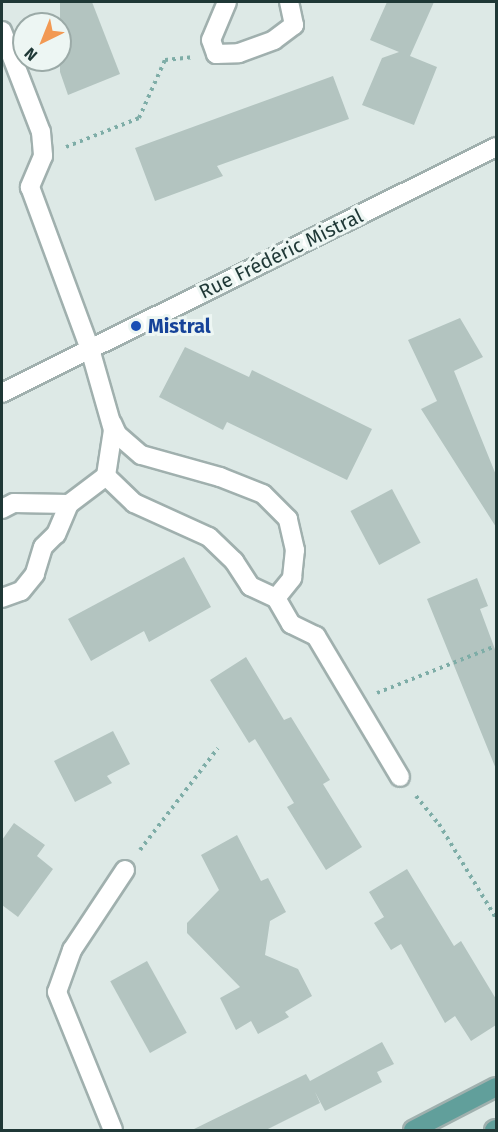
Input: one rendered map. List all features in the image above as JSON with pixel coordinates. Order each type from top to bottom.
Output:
[{"type":"main road","points":[[413,1131],[496,1087]]},
{"type":"street","points":[[227,2],[211,40],[216,54],[239,53],[274,40],[294,26],[289,2]]},
{"type":"street","points":[[2,31],[41,132],[43,156],[30,187],[90,349],[117,434],[141,455],[220,477],[263,494],[288,519],[295,550],[292,579],[276,598]]},
{"type":"street","name":"Rue Frédéric Mistral","points":[[2,393],[496,147]]},
{"type":"street","points":[[2,598],[21,591],[35,574],[43,547],[56,534],[69,504],[106,476],[112,423]]},
{"type":"street","points":[[106,476],[134,502],[208,537],[234,561],[250,586],[276,598],[291,624],[316,636],[400,777]]},
{"type":"street","points":[[2,508],[14,503],[69,504]]},
{"type":"street","points":[[113,1131],[57,992],[72,950],[125,870]]},
{"type":"path","points":[[43,156],[139,118],[165,60],[216,54]]},
{"type":"path","points":[[354,702],[496,646]]},
{"type":"path","points":[[125,870],[218,748]]},
{"type":"path","points":[[400,777],[439,824],[496,918]]},
{"type":"building","points":[[60,2],[92,2],[120,74],[68,95],[60,72],[72,72],[72,12],[60,12]]},
{"type":"building","points":[[387,2],[434,2],[410,56],[437,67],[414,125],[362,105],[382,58],[399,52],[370,40]]},
{"type":"building","points":[[333,76],[349,119],[217,166],[223,176],[155,201],[135,148]]},
{"type":"building","points":[[460,318],[483,357],[454,371],[496,475],[496,527],[421,409],[437,401],[408,340]]},
{"type":"building","points":[[185,347],[249,377],[252,370],[372,429],[347,480],[227,422],[223,430],[159,397]]},
{"type":"building","points":[[392,489],[421,543],[379,565],[351,511]]},
{"type":"building","points":[[184,557],[211,607],[149,642],[144,631],[91,661],[68,619]]},
{"type":"building","points":[[477,578],[488,606],[480,609],[496,652],[496,769],[427,599]]},
{"type":"building","points":[[246,657],[284,720],[291,717],[330,780],[323,784],[362,847],[326,870],[287,807],[294,803],[255,739],[249,743],[210,680]]},
{"type":"building","points":[[113,731],[130,764],[107,776],[112,783],[75,802],[54,761]]},
{"type":"building","points":[[14,823],[45,845],[37,856],[53,869],[18,917],[2,905],[2,840]]},
{"type":"building","points":[[237,835],[261,881],[268,878],[286,912],[270,921],[265,955],[298,969],[312,996],[285,1012],[289,1017],[258,1034],[251,1021],[236,1030],[220,998],[240,987],[187,933],[187,923],[219,890],[201,855]]},
{"type":"building","points":[[407,869],[454,946],[461,941],[496,999],[496,1025],[471,1041],[455,1016],[445,1023],[401,944],[391,950],[374,923],[384,917],[369,892]]},
{"type":"building","points":[[147,961],[187,1033],[150,1053],[110,981]]},
{"type":"building","points":[[382,1042],[394,1064],[377,1072],[382,1082],[325,1111],[315,1092],[320,1103],[264,1131],[190,1131],[306,1074],[310,1081]]},
{"type":"place","name":"Mistral","points":[[136,326]]}]
